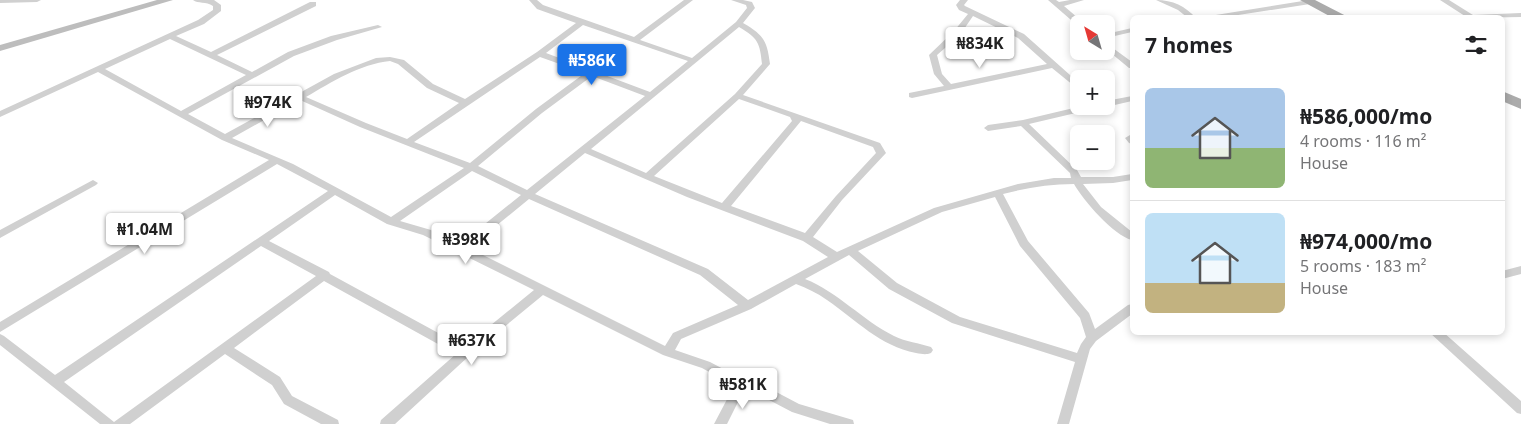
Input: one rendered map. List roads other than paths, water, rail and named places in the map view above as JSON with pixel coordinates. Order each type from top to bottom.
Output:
[{"type":"main road","points":[[0,43],[156,0]]},
{"type":"main road","points":[[0,48],[168,0]]},
{"type":"main road","points":[[1311,0],[1338,15]]},
{"type":"main road","points":[[1311,0],[1346,15]]},
{"type":"main road","points":[[1505,91],[1521,99]]},
{"type":"main road","points":[[1505,97],[1521,105]]},
{"type":"street","points":[[0,1],[37,0]]},
{"type":"street","points":[[2,111],[100,70],[201,22],[217,11],[217,5],[209,0],[197,0]]},
{"type":"street","points":[[533,0],[540,7],[694,61]]},
{"type":"street","points":[[635,40],[689,0]]},
{"type":"street","points":[[461,249],[739,24],[751,8],[749,4],[734,0]]},
{"type":"street","points":[[964,0],[960,5],[972,13],[1021,36],[1070,80]]},
{"type":"street","points":[[1055,2],[1080,0]]},
{"type":"street","points":[[1160,0],[1181,8],[1189,15]]},
{"type":"street","points":[[1218,15],[1311,0]]},
{"type":"street","points":[[1444,0],[1469,15]]},
{"type":"street","points":[[1055,2],[1070,15]]},
{"type":"street","points":[[210,56],[313,4]]},
{"type":"street","points":[[949,87],[938,74],[933,55],[957,33],[972,13]]},
{"type":"street","points":[[1505,16],[1521,15]]},
{"type":"street","points":[[408,142],[464,102],[541,54],[582,22]]},
{"type":"street","points":[[647,177],[738,96],[766,64],[764,46],[759,36],[739,24]]},
{"type":"street","points":[[182,114],[278,60],[313,45],[378,27]]},
{"type":"street","points":[[1115,34],[1130,30]]},
{"type":"street","points":[[170,36],[252,75]]},
{"type":"street","points":[[1115,52],[1130,64]]},
{"type":"street","points":[[541,54],[650,95]]},
{"type":"street","points":[[225,138],[350,69],[376,60],[390,59],[401,62],[430,86],[464,102]]},
{"type":"street","points":[[912,95],[1053,65]]},
{"type":"street","points":[[100,70],[225,138],[276,160],[391,222],[427,232],[667,352],[706,365],[741,384],[759,389],[796,408],[848,424]]},
{"type":"street","points":[[391,222],[471,166],[591,72]]},
{"type":"street","points":[[738,96],[877,145],[880,149],[881,153],[839,198],[807,238]]},
{"type":"street","points":[[300,97],[471,166],[530,194],[556,209],[704,272],[747,306]]},
{"type":"street","points":[[1115,102],[1130,99]]},
{"type":"street","points":[[988,128],[1023,123],[1070,112]]},
{"type":"street","points":[[724,208],[797,121],[792,114]]},
{"type":"street","points":[[1023,123],[1074,172],[1076,180],[1085,196],[1119,228],[1130,236]]},
{"type":"street","points":[[583,149],[724,208],[807,238],[836,258]]},
{"type":"street","points":[[0,328],[276,160]]},
{"type":"street","points":[[667,352],[677,336],[747,306],[850,250],[938,210],[998,192],[1045,183],[1076,180],[1113,180],[1130,177]]},
{"type":"street","points":[[0,234],[93,183]]},
{"type":"street","points":[[55,382],[335,191]]},
{"type":"street","points":[[998,192],[1024,243],[1085,316],[1092,338]]},
{"type":"street","points":[[260,241],[325,275],[465,354]]},
{"type":"street","points":[[850,250],[893,286],[956,320],[1081,359]]},
{"type":"street","points":[[1505,272],[1521,270]]},
{"type":"street","points":[[120,424],[325,275]]},
{"type":"street","points":[[795,280],[810,284],[841,303],[874,332],[906,347],[927,350]]},
{"type":"street","points":[[386,424],[465,354],[542,290]]},
{"type":"street","points":[[1063,424],[1085,348],[1092,338],[1130,310]]},
{"type":"street","points":[[1438,335],[1521,409]]},
{"type":"street","points":[[0,339],[109,424]]},
{"type":"street","points":[[225,348],[276,381],[288,400],[333,424]]},
{"type":"street","points":[[720,424],[741,384]]}]
